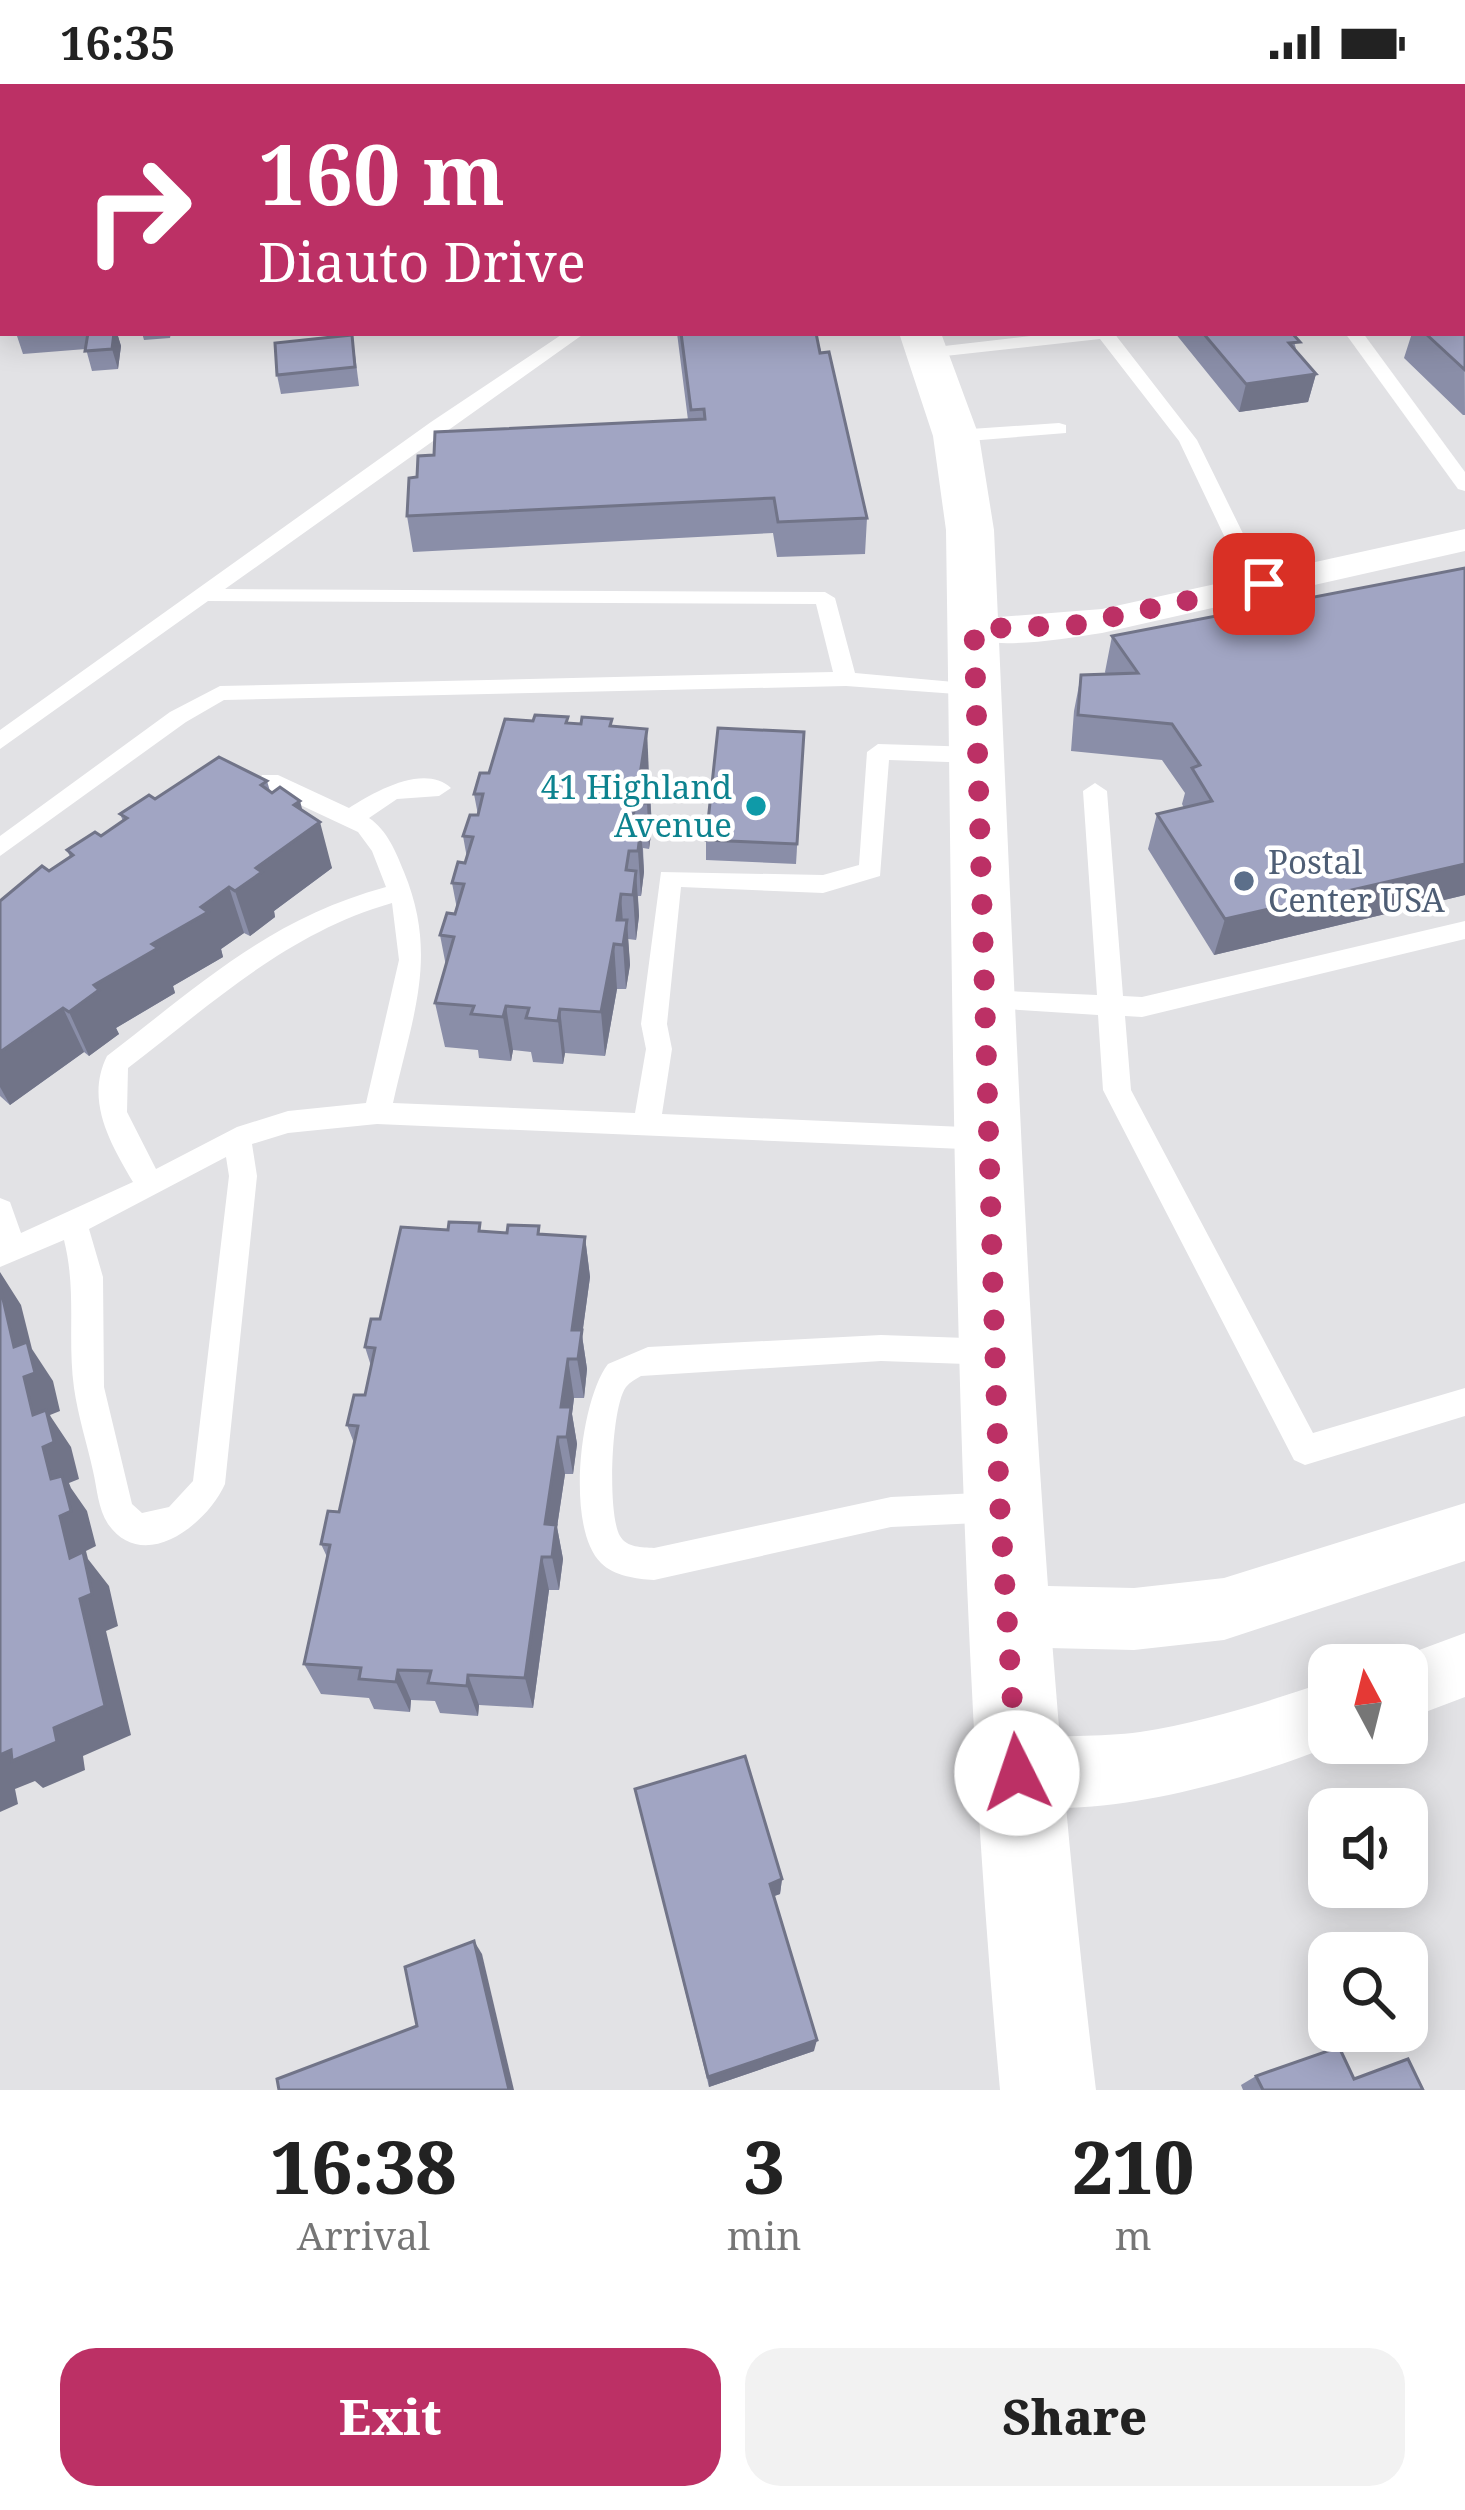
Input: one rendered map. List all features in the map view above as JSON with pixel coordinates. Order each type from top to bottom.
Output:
[{"type":"street","points":[[923,343],[956,436],[970,530],[1000,1507],[1017,1773],[1048,2090]]},
{"type":"street","points":[[974,629],[1075,625],[1465,540]]},
{"type":"street","points":[[1006,1616],[1148,1619],[1224,1610],[1465,1532]]},
{"type":"street","points":[[1428,1678],[1465,1665]]},
{"type":"street","points":[[1017,1773],[1074,1774],[1160,1766],[1308,1721]]},
{"type":"lane","points":[[0,741],[438,426],[573,336]]},
{"type":"lane","points":[[923,343],[1050,336]]},
{"type":"lane","points":[[1106,336],[1188,440],[1246,562],[1264,584]]},
{"type":"lane","points":[[1356,336],[1456,460],[1465,485]]},
{"type":"lane","points":[[956,436],[1060,429]]},
{"type":"lane","points":[[206,595],[825,598],[846,680]]},
{"type":"lane","points":[[0,848],[178,717],[220,693],[846,680],[976,691]]},
{"type":"lane","points":[[647,1124],[659,1049],[653,1024],[670,878],[823,884],[871,870],[878,752],[977,755]]},
{"type":"lane","points":[[270,781],[351,818],[376,837],[400,892],[410,924],[412,960],[376,1113]]},
{"type":"lane","points":[[351,818],[392,791],[439,788]]},
{"type":"lane","points":[[1095,791],[1118,1095],[1305,1450],[1465,1402]]},
{"type":"lane","points":[[151,1186],[113,1111],[110,1093],[116,1063],[278,940],[339,910],[400,892]]},
{"type":"lane","points":[[984,1000],[1142,1006],[1465,930]]},
{"type":"lane","points":[[0,1210],[6,1253],[74,1225],[237,1138],[288,1122],[376,1113],[987,1139]]},
{"type":"lane","points":[[74,1225],[88,1277],[89,1388],[118,1511],[126,1523],[137,1528],[171,1523],[200,1504],[209,1484],[243,1176],[237,1138]]},
{"type":"lane","points":[[994,1352],[881,1348],[648,1360],[616,1375],[608,1388],[598,1466],[605,1542],[616,1555],[633,1563],[654,1564],[914,1508],[1000,1507]]},
{"type":"building","points":[[88,336],[114,336],[112,349],[85,351]]},
{"type":"building","points":[[352,336],[355,367],[277,375],[275,343]]},
{"type":"building","points":[[681,336],[817,336],[820,353],[829,352],[867,518],[778,522],[774,498],[407,516],[409,478],[417,477],[418,456],[434,455],[435,432],[705,419],[704,409],[691,410]]},
{"type":"building","points":[[1206,336],[1295,336],[1300,342],[1289,343],[1316,374],[1246,384]]},
{"type":"building","points":[[1428,336],[1465,336],[1465,370]]},
{"type":"building","points":[[1465,568],[1465,864],[1225,919],[1157,814],[1212,801],[1192,768],[1200,765],[1172,724],[1078,715],[1081,675],[1138,673],[1112,636]]},
{"type":"building","points":[[535,715],[568,717],[566,723],[581,724],[582,717],[612,719],[610,726],[647,729],[639,781],[649,781],[647,803],[635,803],[632,826],[641,827],[638,851],[629,851],[626,870],[636,871],[633,895],[621,894],[617,920],[627,920],[623,945],[614,944],[601,1012],[560,1009],[558,1021],[526,1018],[529,1008],[506,1006],[503,1017],[471,1014],[474,1006],[435,1003],[454,937],[440,935],[447,913],[455,914],[464,884],[452,883],[473,837],[463,836],[470,815],[478,815],[483,794],[474,794],[480,773],[489,773],[505,719],[533,721]]},
{"type":"building","name":"41 Highland Avenue","points":[[718,728],[804,732],[797,844],[706,840]]},
{"type":"building","points":[[219,757],[267,781],[261,785],[272,793],[280,787],[300,801],[294,805],[320,822],[256,868],[262,872],[201,907],[208,912],[94,985],[99,990],[69,1012],[63,1008],[0,1052],[0,901],[42,866],[49,871],[73,855],[67,850],[95,832],[101,836],[127,818],[120,814],[149,795],[155,799]]},
{"type":"building","points":[[449,1222],[480,1223],[479,1231],[507,1233],[508,1225],[539,1226],[538,1234],[585,1237],[572,1330],[582,1330],[578,1359],[568,1359],[561,1407],[571,1407],[567,1437],[558,1437],[545,1524],[556,1525],[552,1557],[542,1557],[525,1678],[468,1675],[467,1686],[428,1683],[431,1671],[398,1670],[396,1682],[359,1679],[361,1668],[304,1664],[330,1545],[321,1544],[328,1511],[339,1512],[358,1426],[347,1425],[354,1395],[365,1395],[375,1348],[365,1347],[371,1319],[380,1319],[401,1227],[448,1230]]},
{"type":"building","points":[[0,1286],[14,1347],[27,1342],[35,1373],[24,1377],[33,1415],[46,1410],[54,1442],[43,1447],[51,1479],[62,1476],[71,1511],[60,1516],[70,1558],[83,1552],[92,1594],[80,1599],[105,1706],[54,1728],[57,1742],[12,1761],[11,1750],[0,1755]]},
{"type":"building","points":[[745,1756],[782,1879],[770,1884],[817,2040],[708,2077],[635,1789]]},
{"type":"building","points":[[474,1941],[509,2090],[279,2090],[277,2079],[417,2026],[405,1967]]},
{"type":"building","points":[[1325,2052],[1341,2052],[1354,2079],[1408,2059],[1423,2090],[1263,2090],[1256,2076]]},
{"type":"place","name":"41 Highland Avenue","points":[[756,806]]},
{"type":"place","name":"Postal Center USA","points":[[1244,881]]},
{"type":"route","points":[[1017,1773],[999,1494],[974,629],[1075,625],[1264,584]]}]
